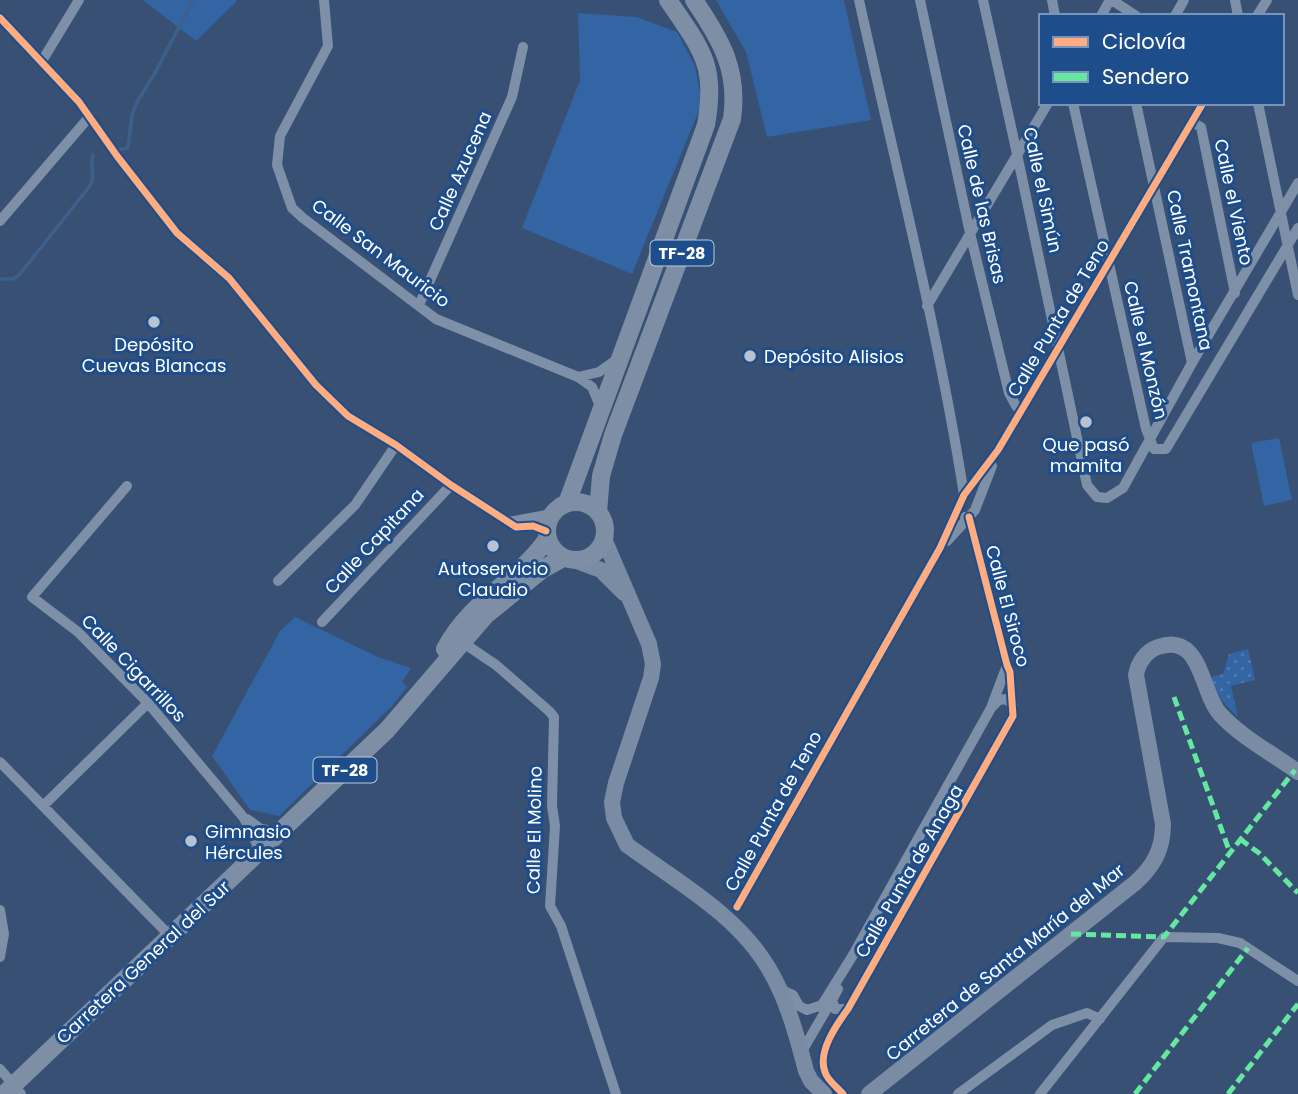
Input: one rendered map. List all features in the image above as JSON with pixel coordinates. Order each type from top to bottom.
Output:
[{"type":"main road","name":"TF-28","points":[[567,503],[706,125],[711,98],[710,77],[700,48],[668,0]]},
{"type":"main road","name":"TF-28","points":[[569,559],[582,560],[596,552],[604,539],[604,525],[597,512],[601,475],[613,435],[732,120],[735,99],[724,46],[694,0]]},
{"type":"main road","points":[[552,514],[567,503],[580,502],[597,512]]},
{"type":"main road","name":"TF-28","points":[[547,535],[552,514]]},
{"type":"main road","points":[[547,535],[553,550],[569,559],[601,570],[626,595]]},
{"type":"main road","name":"Carretera General del Sur","points":[[428,680],[452,635],[461,624],[478,604],[533,557],[547,535]]},
{"type":"main road","points":[[604,539],[649,645],[653,664],[651,678],[616,783],[612,802],[614,818],[627,845],[709,905],[751,943],[780,989],[811,1082],[824,1094]]},
{"type":"main road","name":"Carretera General del Sur","points":[[13,1091],[170,936],[387,730],[486,615],[543,569],[569,559]]},
{"type":"main road","name":"Carretera de Santa María del Mar","points":[[869,1094],[1135,883],[1153,865],[1161,845],[1163,824],[1136,676],[1140,663],[1148,652],[1168,645],[1182,648],[1192,654],[1198,662],[1210,700],[1219,713],[1298,772]]},
{"type":"street","points":[[42,61],[79,0]]},
{"type":"street","name":"Calle San Mauricio","points":[[324,0],[328,46],[280,136],[277,165],[292,208],[436,319],[578,377],[592,387],[601,408]]},
{"type":"street","points":[[859,0],[959,455],[964,495]]},
{"type":"street","name":"Calle de las Brisas","points":[[920,0],[970,233],[1009,393],[1016,406],[1022,410]]},
{"type":"street","name":"Calle el Simún","points":[[983,0],[1087,485],[1097,497],[1107,498],[1122,488],[1150,439]]},
{"type":"street","points":[[1111,0],[1133,14]]},
{"type":"street","points":[[0,18],[79,102],[177,233],[229,278],[316,385],[348,416],[396,445],[516,527],[533,526],[547,535]]},
{"type":"street","name":"Calle Azucena","points":[[419,305],[512,97],[523,47]]},
{"type":"street","points":[[927,306],[1047,105]]},
{"type":"street","name":"Calle el Monzón","points":[[1073,105],[1150,439]]},
{"type":"street","name":"Calle Tramontana","points":[[1136,105],[1192,363]]},
{"type":"street","name":"Calle Punta de Teno","points":[[737,907],[940,548],[964,495],[998,450],[1202,105]]},
{"type":"street","points":[[1256,105],[1298,295]]},
{"type":"street","points":[[0,221],[90,116]]},
{"type":"street","name":"Calle el Viento","points":[[1192,122],[1201,127],[1235,293]]},
{"type":"street","points":[[1298,183],[1150,439],[1154,449],[1166,449],[1298,228]]},
{"type":"street","points":[[578,377],[610,367],[621,355]]},
{"type":"street","points":[[278,581],[355,505],[396,445]]},
{"type":"street","name":"Calle Punta de Teno","points":[[940,548],[969,517],[978,502],[998,450]]},
{"type":"street","points":[[959,455],[980,482],[978,502]]},
{"type":"street","name":"Calle Capitana","points":[[322,622],[451,485]]},
{"type":"street","name":"Calle Cigarrillos","points":[[127,486],[32,597],[78,632],[148,703],[244,818]]},
{"type":"street","points":[[956,512],[962,517],[969,517]]},
{"type":"street","points":[[509,522],[552,514]]},
{"type":"street","name":"Calle El Siroco","points":[[969,517],[1010,672],[1013,705]]},
{"type":"street","points":[[951,536],[960,534],[974,538]]},
{"type":"street","name":"Calle El Molino","points":[[462,642],[496,665],[554,717],[552,806],[555,826],[550,906],[561,926],[616,1094]]},
{"type":"street","name":"Calle El Siroco","points":[[991,708],[1007,665]]},
{"type":"street","points":[[991,708],[999,700],[1006,699],[1013,705]]},
{"type":"street","points":[[43,806],[148,703]]},
{"type":"street","name":"Calle Punta de Anaga","points":[[843,1094],[825,1073],[823,1059],[835,1027],[848,1009],[1004,734],[1013,716],[1013,705]]},
{"type":"street","name":"Calle Punta de Anaga","points":[[801,1053],[991,708]]},
{"type":"street","points":[[0,762],[170,936]]},
{"type":"street","points":[[244,818],[261,828],[281,832]]},
{"type":"street","points":[[244,818],[257,844],[257,855]]},
{"type":"street","points":[[709,905],[721,909],[737,907],[741,924],[751,943]]},
{"type":"street","points":[[0,913],[4,934],[0,957]]},
{"type":"street","points":[[1040,1094],[1164,937],[1218,938],[1240,943],[1298,981]]},
{"type":"street","points":[[780,989],[793,996],[799,1006],[807,1010],[822,1005],[830,998],[835,1009],[848,1009]]},
{"type":"street","points":[[958,1094],[1052,1025],[1087,1013],[1100,1019]]},
{"type":"street","points":[[0,1069],[13,1091]]},
{"type":"shaded area","points":[[143,0],[236,0],[236,2],[196,41]]},
{"type":"shaded area","points":[[716,0],[844,0],[871,120],[767,137],[746,52]]},
{"type":"shaded area","points":[[578,13],[637,17],[677,32],[695,66],[702,103],[632,274],[522,228],[580,80]]},
{"type":"shaded area","points":[[1279,438],[1292,500],[1264,506],[1251,443]]},
{"type":"shaded area","points":[[295,617],[378,657],[411,668],[402,682],[407,687],[392,706],[279,816],[250,810],[212,756],[280,631]]},
{"type":"shaded area","points":[[1248,649],[1255,680],[1231,686],[1238,717],[1221,699],[1211,677],[1223,674],[1229,654]]},
{"type":"waterway","points":[[116,150],[128,148],[132,115],[137,102],[193,0]]},
{"type":"waterway","points":[[0,279],[13,279],[20,274],[89,187],[93,155]]},
{"type":"marked path","points":[[1174,697],[1230,853]]},
{"type":"marked path","points":[[1071,934],[1164,937],[1295,770]]},
{"type":"marked path","points":[[1240,839],[1259,853],[1298,893]]},
{"type":"marked path","points":[[1135,1094],[1248,948]]},
{"type":"marked path","points":[[1228,1094],[1298,1004]]},
{"type":"cycle path","points":[[0,18],[79,102],[177,233],[229,278],[316,385],[348,416],[396,445],[516,527],[533,526],[546,531]]},
{"type":"cycle path","points":[[737,907],[940,548],[964,495],[998,450],[1202,105]]},
{"type":"cycle path","points":[[843,1094],[825,1072],[823,1064],[829,1039],[1013,716],[1010,672],[969,517]]},
{"type":"place","name":"Depósito Cuevas Blancas","points":[[154,322]]},
{"type":"place","name":"Depósito Alisios","points":[[750,356]]},
{"type":"place","name":"Que pasó mamita","points":[[1086,422]]},
{"type":"place","name":"Autoservicio Claudio","points":[[493,546]]},
{"type":"place","name":"Gimnasio Hércules","points":[[191,841]]}]
